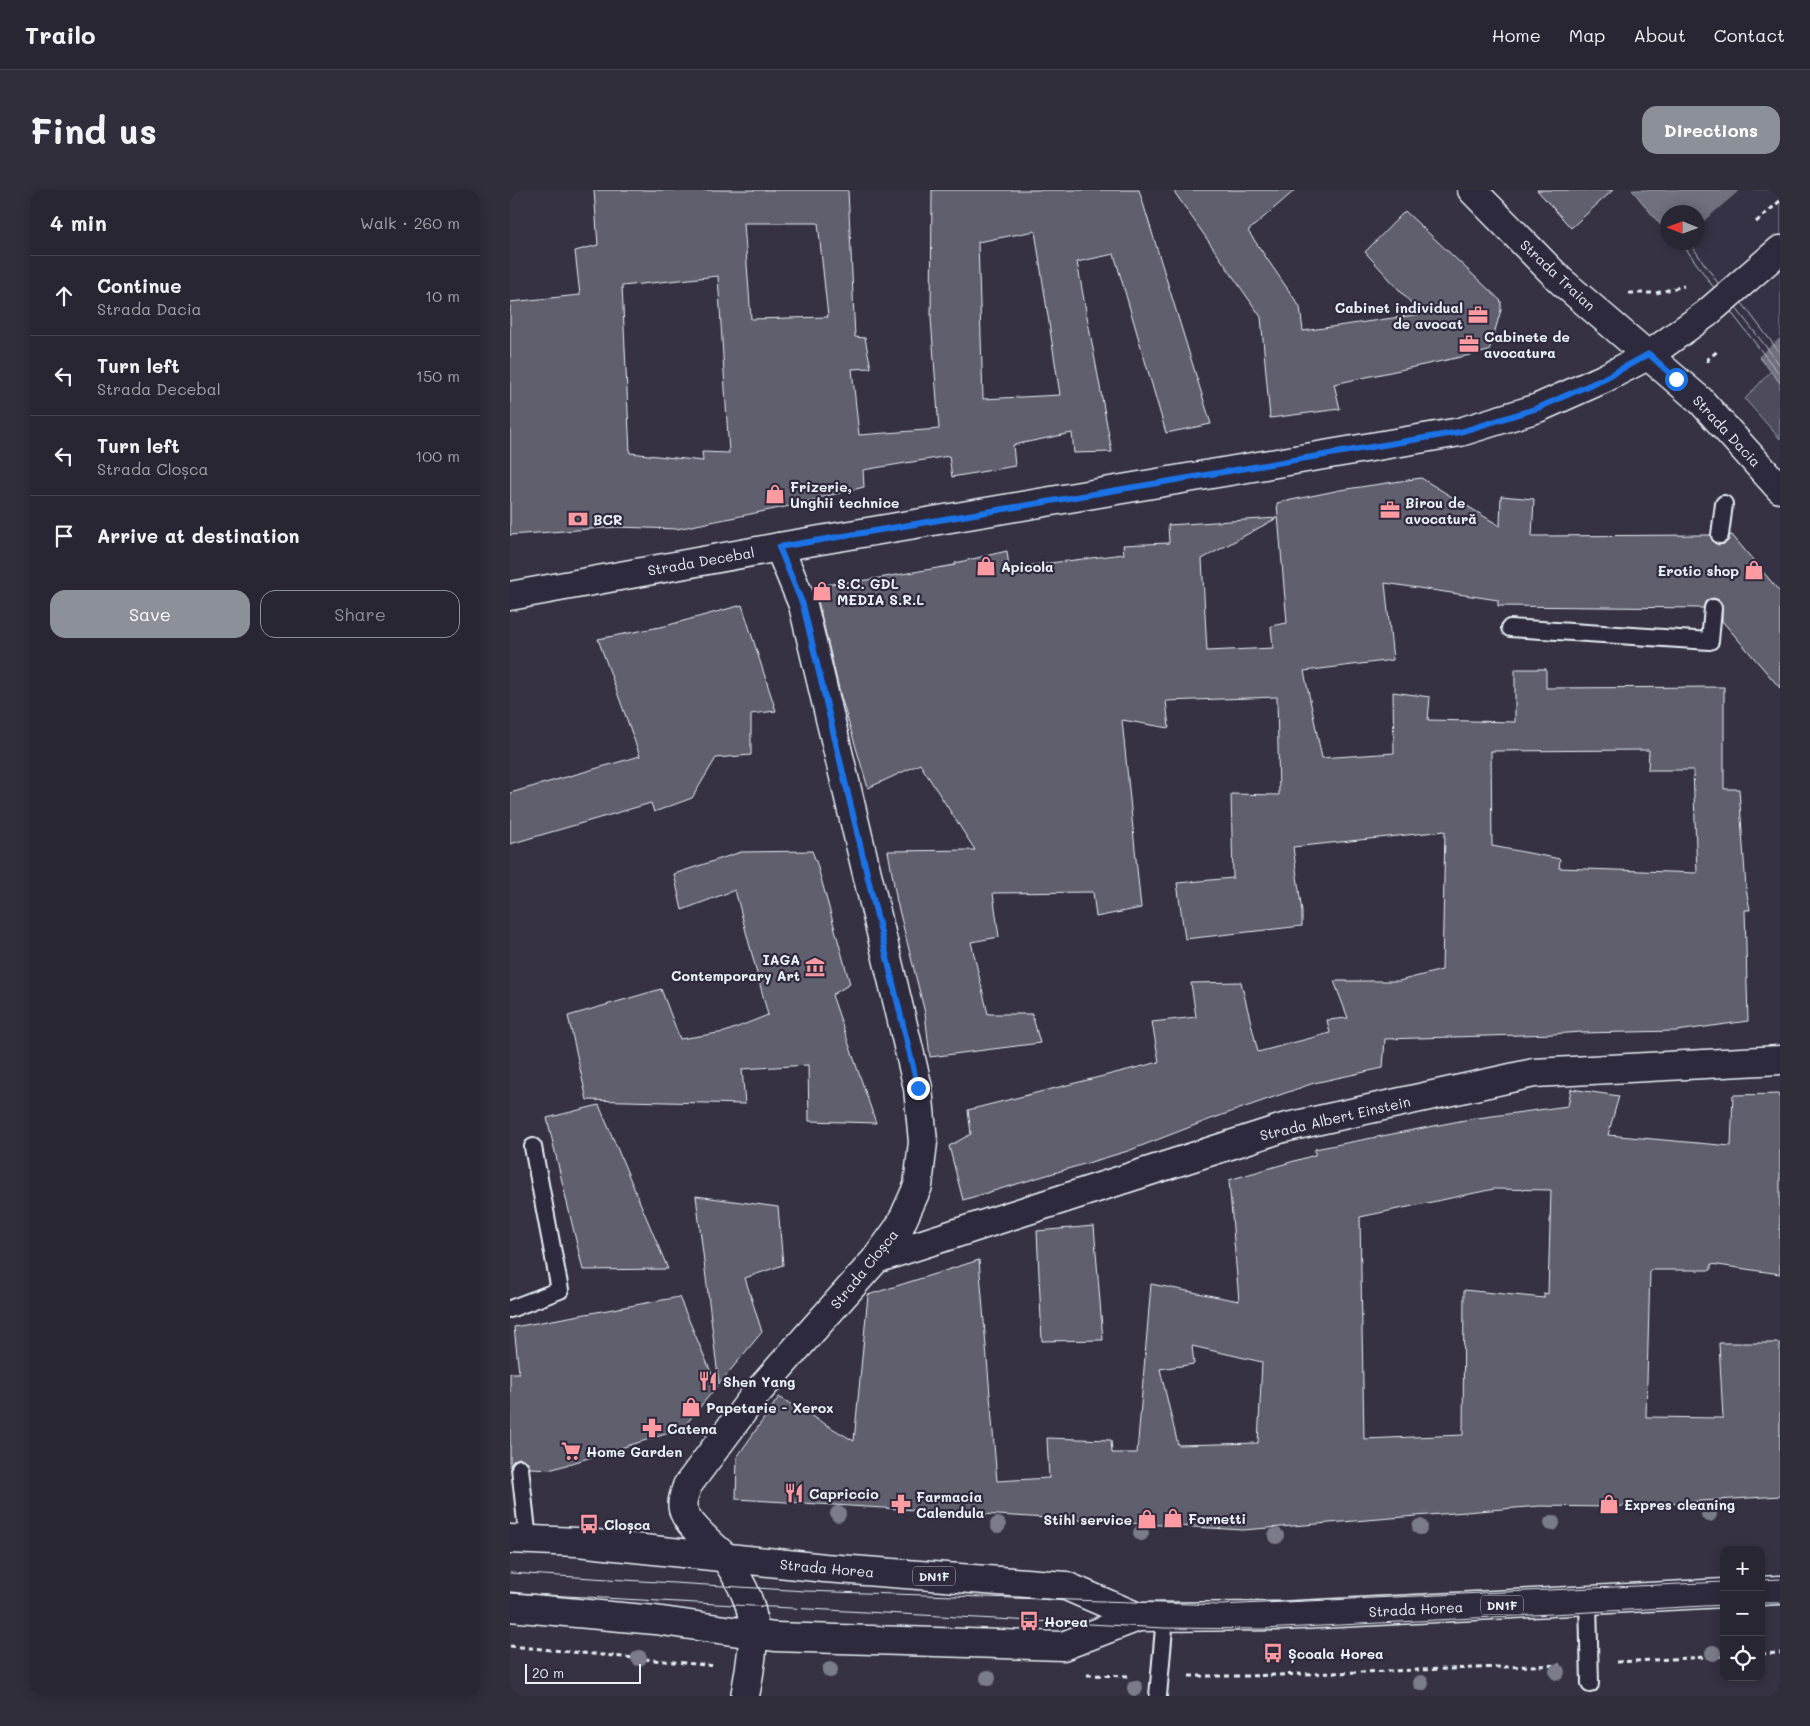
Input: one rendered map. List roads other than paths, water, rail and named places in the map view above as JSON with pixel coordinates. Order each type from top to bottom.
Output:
[{"type":"street","name":"Strada Traian","points":[[1472,190],[1561,281],[1649,354]]},
{"type":"street","name":"Strada Decebal","points":[[510,596],[779,547],[1460,432],[1538,408],[1603,379],[1649,354],[1706,314],[1780,250]]},
{"type":"street","name":"Strada Dacia","points":[[1649,354],[1701,401],[1780,489]]},
{"type":"street","name":"Strada Cloșca","points":[[725,1557],[692,1524],[683,1510],[688,1486],[755,1395],[876,1258],[900,1226],[918,1186],[923,1142],[918,1088],[803,605],[779,547]]},
{"type":"street","name":"Strada Albert Einstein","points":[[876,1258],[1283,1128],[1524,1075],[1780,1060]]},
{"type":"street","name":"Strada Horea","points":[[519,1539],[578,1542],[825,1568],[1066,1586],[1138,1617]]},
{"type":"street","points":[[725,1557],[740,1582],[748,1601],[753,1622],[750,1669],[745,1696]]},
{"type":"street","points":[[1765,1591],[1780,1590]]},
{"type":"street","name":"Strada Horea","points":[[510,1607],[655,1620],[752,1635],[1063,1646],[1138,1617],[1280,1616],[1720,1593]]},
{"type":"lane","points":[[1720,535],[1724,504]]},
{"type":"lane","points":[[1510,628],[1710,641],[1713,608]]},
{"type":"lane","points":[[510,1309],[560,1290],[533,1147]]},
{"type":"lane","points":[[519,1539],[520,1468]]},
{"type":"lane","points":[[1588,1601],[1590,1684]]},
{"type":"lane","points":[[1158,1696],[1165,1617]]},
{"type":"water","points":[[1632,190],[1780,190],[1780,383],[1745,339],[1680,250],[1705,250],[1705,205],[1660,205],[1660,224]]},
{"type":"tram line","points":[[510,1573],[805,1591],[1220,1605],[1720,1582]]},
{"type":"tram line","points":[[1765,1580],[1780,1579]]},
{"type":"tram line","points":[[510,1593],[1164,1628],[1264,1629],[1720,1605]]},
{"type":"tram line","points":[[1765,1603],[1780,1603]]},
{"type":"place","name":"Cabinet individual de avocat","points":[[1478,315]]},
{"type":"place","name":"Cabinete de avocatura","points":[[1469,344]]},
{"type":"place","name":"Frizerie, Unghii technice","points":[[775,494]]},
{"type":"place","name":"Birou de avocatură","points":[[1390,510]]},
{"type":"place","name":"BCR","points":[[578,519]]},
{"type":"place","name":"Apicola","points":[[986,566]]},
{"type":"place","name":"Erotic shop","points":[[1754,570]]},
{"type":"place","name":"S.C. GDL MEDIA S.R.L","points":[[822,591]]},
{"type":"place","name":"IAGA Contemporary Art","points":[[815,967]]},
{"type":"place","name":"Shen Yang","points":[[708,1381]]},
{"type":"place","name":"Papetarie - Xerox","points":[[691,1407]]},
{"type":"place","name":"Catena","points":[[652,1428]]},
{"type":"place","name":"Home Garden","points":[[571,1451]]},
{"type":"place","name":"Capriccio","points":[[794,1493]]},
{"type":"place","name":"Farmacia Calendula","points":[[901,1504]]},
{"type":"place","name":"Expres cleaning","points":[[1609,1504]]},
{"type":"place","name":"Fornetti","points":[[1173,1518]]},
{"type":"place","name":"Stihl service","points":[[1147,1519]]},
{"type":"place","name":"Cloșca","points":[[589,1524]]},
{"type":"place","name":"Horea","points":[[1029,1621]]},
{"type":"place","name":"Școala Horea","points":[[1273,1653]]}]
